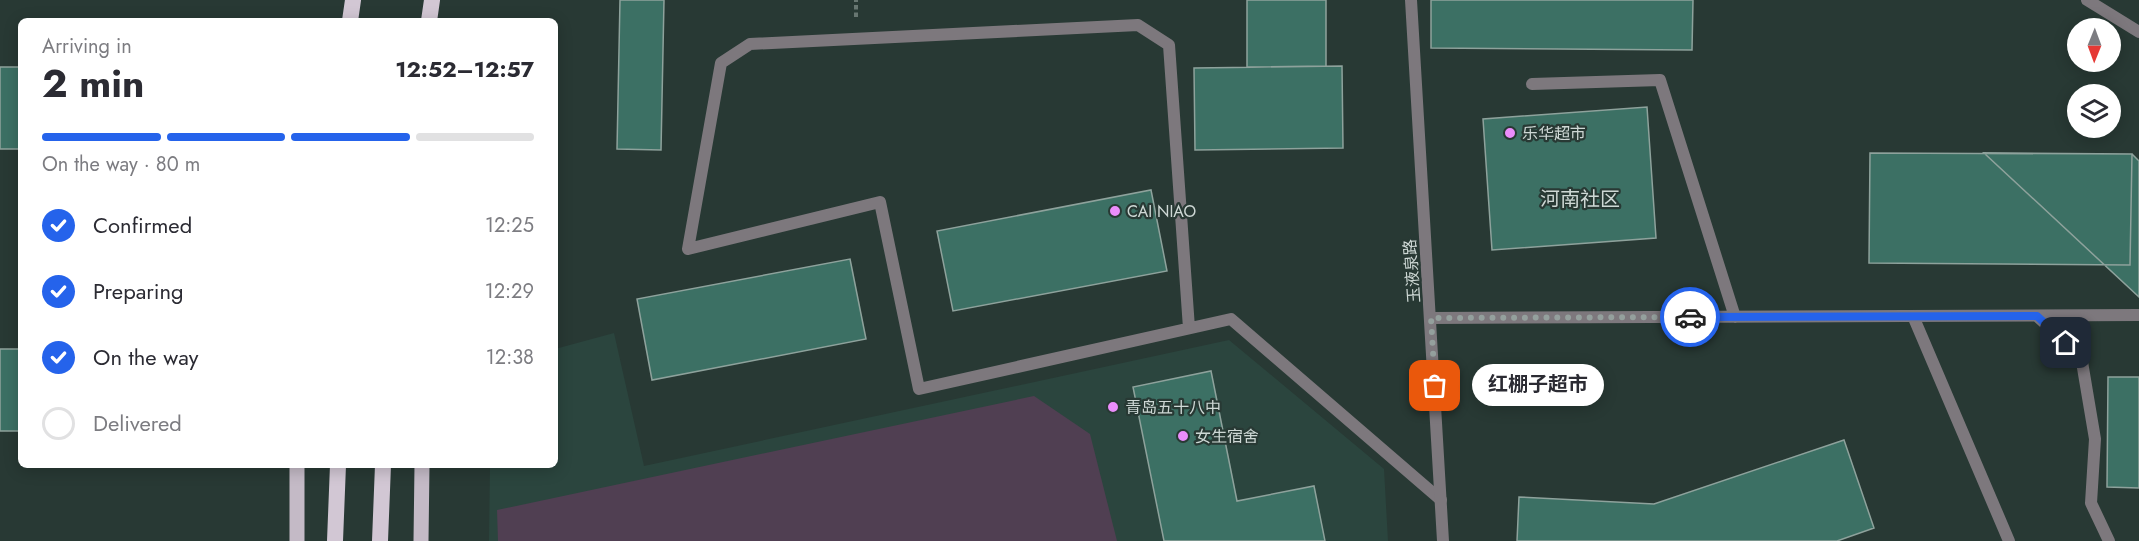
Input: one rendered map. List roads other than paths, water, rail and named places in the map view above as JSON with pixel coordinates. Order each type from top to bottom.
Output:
[{"type":"highway","points":[[350,18],[353,0]]},
{"type":"highway","points":[[429,18],[432,0]]},
{"type":"highway","points":[[335,541],[338,468]]},
{"type":"highway","points":[[380,541],[383,468]]},
{"type":"main road","points":[[297,468],[297,541]]},
{"type":"main road","points":[[421,541],[422,468]]},
{"type":"street","name":"玉液泉路","points":[[1411,0],[1443,541]]},
{"type":"street","points":[[2087,0],[2139,32]]},
{"type":"street","points":[[1189,328],[1169,45],[1138,25],[750,45],[721,63],[688,249],[880,202],[919,389],[1231,319],[1441,500]]},
{"type":"street","points":[[1532,84],[1660,80],[1735,317]]},
{"type":"street","points":[[1431,318],[2139,315]]},
{"type":"street","points":[[1913,316],[2009,541]]},
{"type":"street","points":[[2037,316],[2081,356],[2095,439],[2091,503],[2109,541]]},
{"type":"place","name":"乐华超市","points":[[1510,133]]},
{"type":"place","name":"CAI NIAO","points":[[1115,211]]},
{"type":"place","name":"红棚子超市","points":[[1435,386]]},
{"type":"place","name":"青岛五十八中","points":[[1113,407]]},
{"type":"place","name":"女生宿舍","points":[[1183,436]]},
{"type":"district","name":"河南社区","points":[[1580,199]]}]
